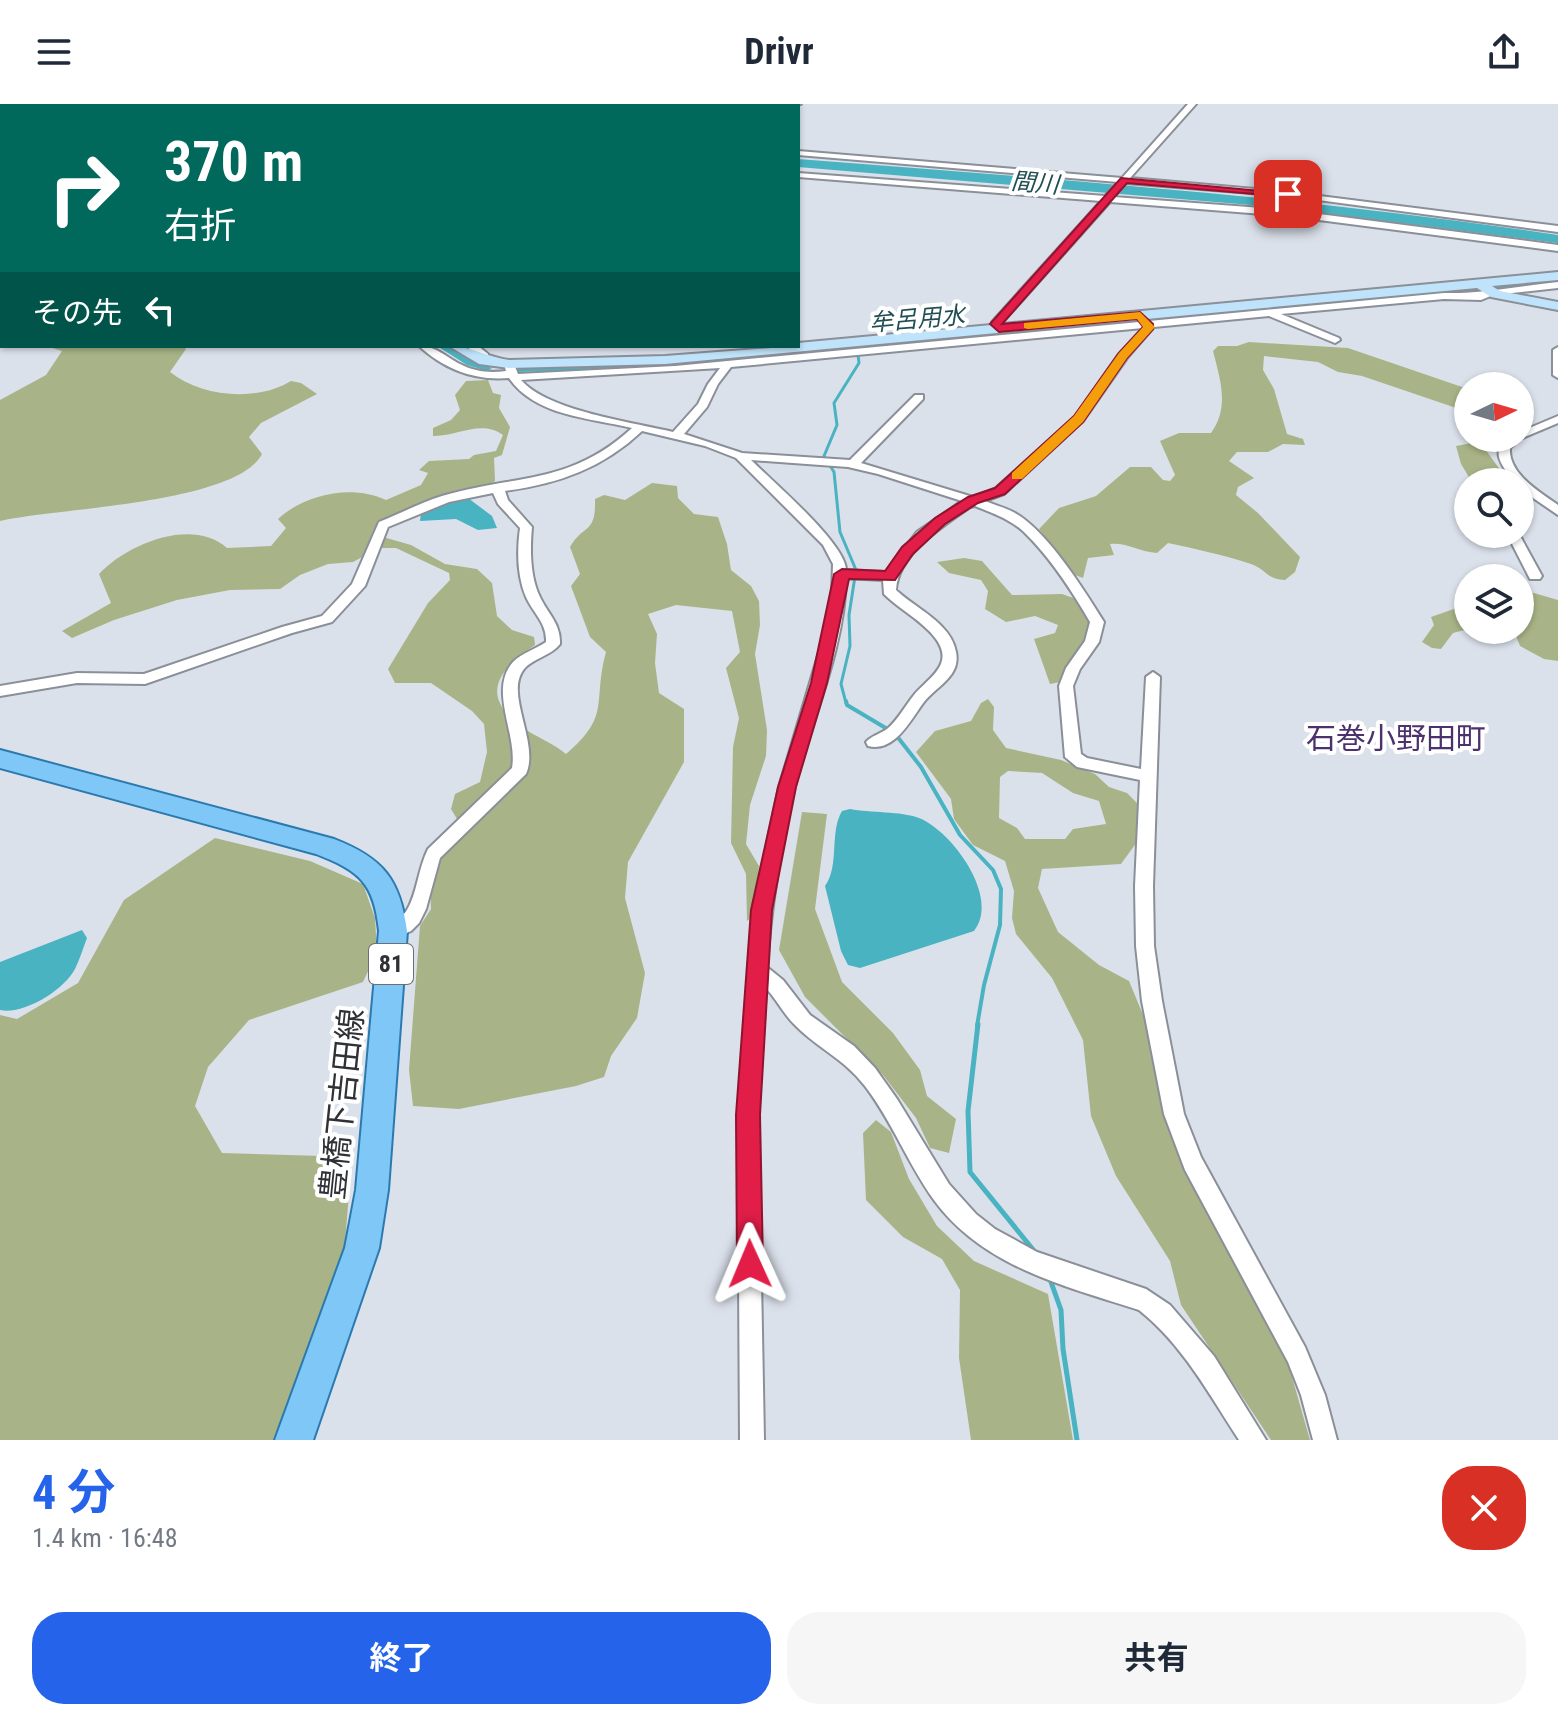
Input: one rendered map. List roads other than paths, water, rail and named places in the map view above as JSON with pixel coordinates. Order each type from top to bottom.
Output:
[{"type":"main road","name":"豊橋下吉田線","points":[[0,759],[345,853],[365,863],[383,883],[391,906],[393,931],[372,1190],[362,1248],[294,1440]]},
{"type":"street","points":[[999,329],[996,324],[1192,104]]},
{"type":"street","points":[[800,153],[1352,201],[1558,229]]},
{"type":"street","points":[[800,175],[1122,200],[1558,250]]},
{"type":"street","points":[[1484,290],[1558,276]]},
{"type":"street","points":[[460,348],[512,372],[728,364],[1143,320],[1558,285]]},
{"type":"street","points":[[1484,290],[1558,306]]},
{"type":"street","points":[[1265,309],[1335,340]]},
{"type":"street","points":[[427,348],[461,370],[478,376],[863,348],[999,329],[1143,320]]},
{"type":"street","points":[[874,742],[895,732],[922,694],[946,673],[949,659],[946,643],[939,632],[889,591],[890,576],[922,535],[973,500],[1000,491],[1079,419],[1123,356],[1149,327],[1143,320]]},
{"type":"street","points":[[474,348],[484,356],[484,361]]},
{"type":"street","points":[[1558,350],[1558,375]]},
{"type":"street","points":[[676,436],[703,405],[728,364]]},
{"type":"street","points":[[512,372],[527,393],[546,404],[676,436],[740,456],[853,464],[914,479],[1010,516],[1028,529],[1095,615],[1097,631],[1073,668],[1066,686],[1073,757],[1083,763],[1148,776]]},
{"type":"street","points":[[853,464],[919,397]]},
{"type":"street","points":[[1534,430],[1558,419]]},
{"type":"street","points":[[0,691],[77,678],[145,679],[273,634],[327,619],[358,586],[383,525],[445,499],[581,471],[615,451],[639,428]]},
{"type":"street","points":[[740,456],[828,543],[852,574]]},
{"type":"street","points":[[393,931],[406,927],[414,919],[426,867],[434,854],[520,770],[524,759],[513,702],[512,677],[524,662],[553,644],[548,619],[531,592],[524,538],[526,527],[502,501],[498,488]]},
{"type":"street","points":[[1534,500],[1558,511]]},
{"type":"street","points":[[1520,548],[1535,576]]},
{"type":"street","points":[[852,574],[890,576]]},
{"type":"street","points":[[752,1440],[748,1115],[766,876],[787,787],[852,574]]},
{"type":"street","points":[[1153,677],[1145,946],[1152,1001],[1174,1114],[1193,1163],[1297,1355],[1313,1395],[1325,1440]]},
{"type":"street","points":[[758,971],[772,979],[797,1014],[847,1052],[864,1070],[881,1091],[936,1183],[966,1220],[1022,1258],[1146,1301],[1160,1311],[1179,1332],[1254,1440]]},
{"type":"water","points":[[468,498],[492,516],[497,528],[478,530],[456,519],[420,521],[421,513],[450,499]]},
{"type":"water","points":[[850,809],[912,816],[932,825],[945,836],[969,867],[977,884],[981,917],[974,931],[860,968],[848,965],[841,951],[825,886],[832,869],[838,820],[842,811]]},
{"type":"water","points":[[82,930],[87,938],[75,969],[62,985],[31,1005],[10,1011],[0,1010],[0,962]]},
{"type":"waterway","name":"間川","points":[[800,163],[1274,202],[1558,239]]},
{"type":"waterway","name":"牟呂用水","points":[[1451,290],[1558,281]]},
{"type":"waterway","name":"牟呂用水","points":[[518,369],[662,365],[1354,299]]},
{"type":"waterway","points":[[846,703],[841,684],[850,646],[849,615],[856,570],[840,532],[834,472],[824,456],[837,425],[834,403],[859,363],[857,346]]},
{"type":"waterway","name":"牟呂用水","points":[[445,348],[470,363],[487,368]]},
{"type":"waterway","points":[[846,701],[847,705],[889,730]]},
{"type":"waterway","points":[[896,735],[921,767],[960,835],[993,870],[1001,889],[1000,925],[977,1026]]},
{"type":"waterway","points":[[978,1024],[968,1111],[970,1172],[1035,1252]]},
{"type":"waterway","points":[[1051,1282],[1061,1310],[1063,1349],[1077,1440]]},
{"type":"district","name":"石巻小野田町","points":[[1396,739]]}]
